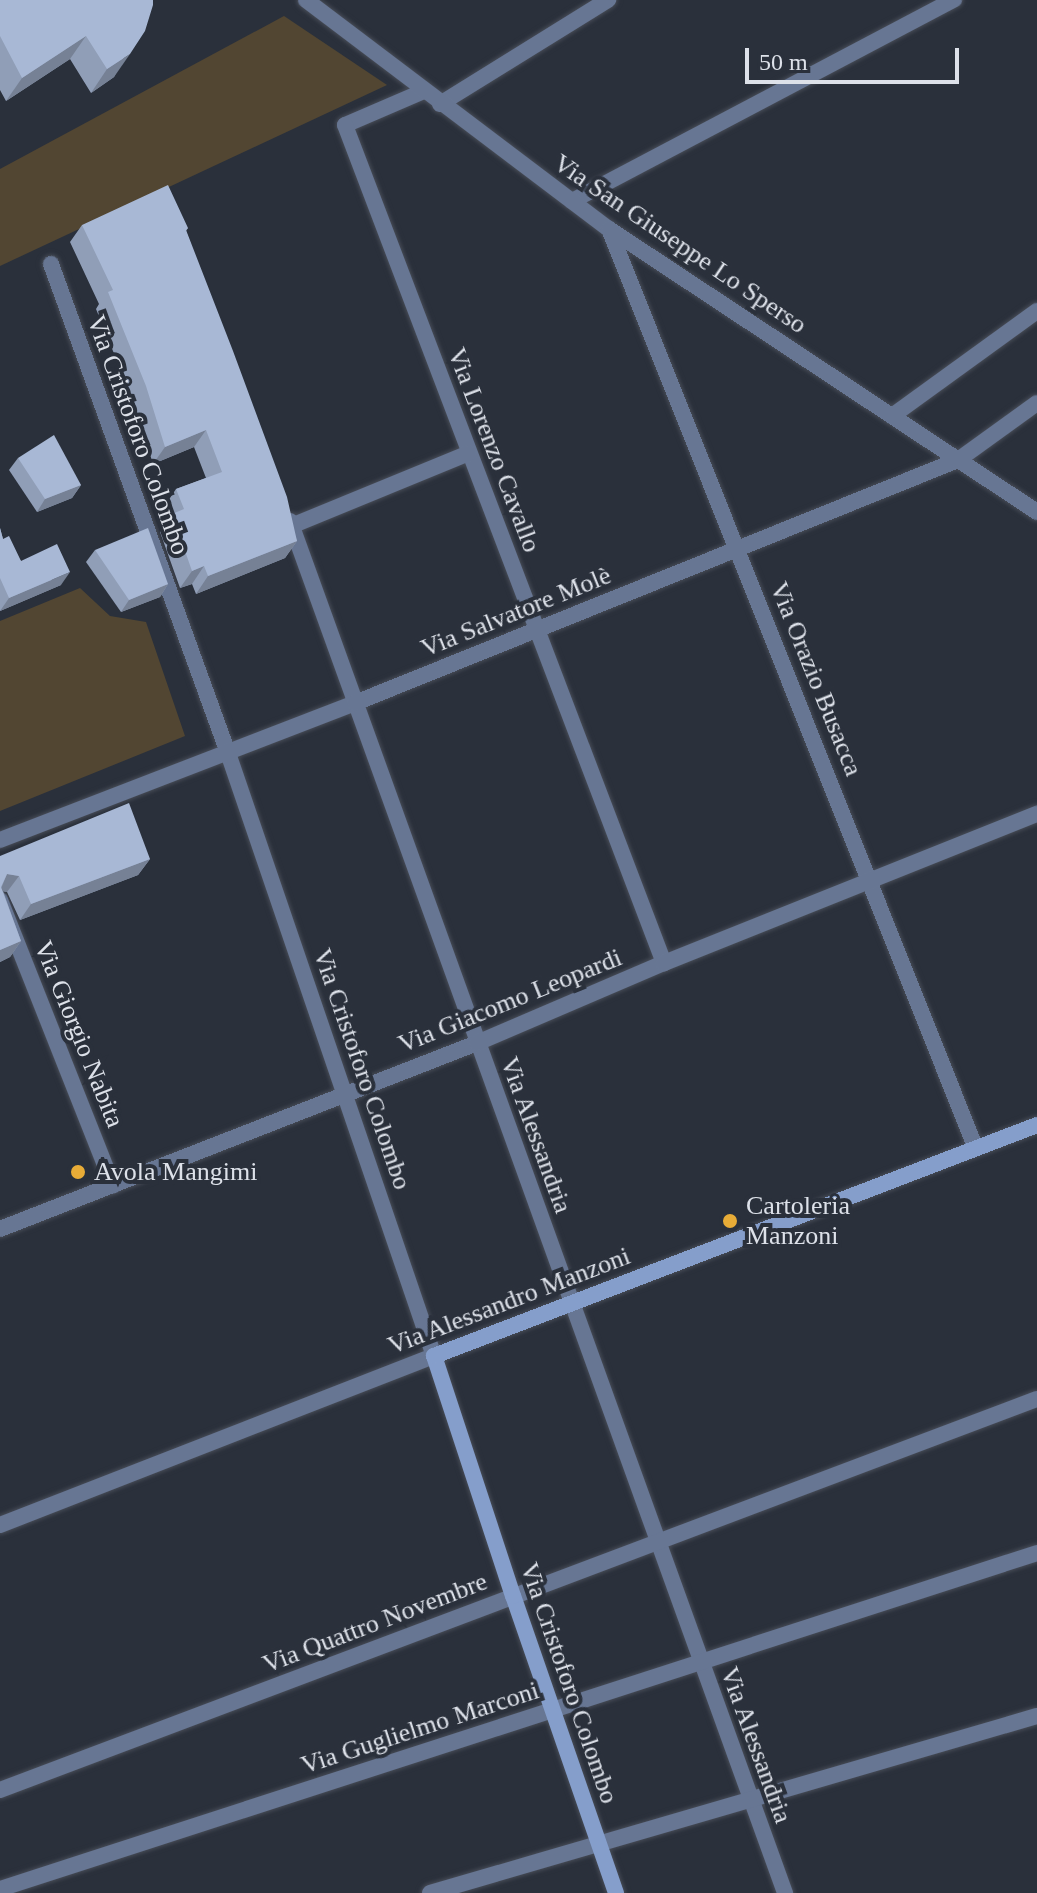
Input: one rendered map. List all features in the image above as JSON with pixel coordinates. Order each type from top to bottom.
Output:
[{"type":"main road","name":"Via Alessandro Manzoni","points":[[434,1356],[1037,1125]]},
{"type":"main road","name":"Via Cristoforo Colombo","points":[[434,1356],[616,1893]]},
{"type":"street","points":[[440,104],[608,0]]},
{"type":"street","points":[[572,201],[954,0]]},
{"type":"street","name":"Via San Giuseppe Lo Sperso","points":[[310,1],[440,104],[609,229],[1037,512]]},
{"type":"street","name":"Via Lorenzo Cavallo","points":[[424,91],[345,125],[664,963]]},
{"type":"street","name":"Via Orazio Busacca","points":[[609,229],[976,1149]]},
{"type":"street","name":"Via Cristoforo Colombo","points":[[51,264],[228,753],[434,1356]]},
{"type":"street","points":[[892,416],[1037,311]]},
{"type":"street","name":"Via Salvatore Molè","points":[[0,840],[355,703],[958,460],[1037,403]]},
{"type":"street","name":"Via Alessandria","points":[[469,453],[288,518],[785,1893]]},
{"type":"street","name":"Via Giacomo Leopardi","points":[[0,1229],[477,1043],[664,963],[1037,814]]},
{"type":"street","name":"Via Giorgio Nabita","points":[[0,900],[113,1185]]},
{"type":"street","name":"Via Alessandro Manzoni","points":[[0,1525],[434,1356]]},
{"type":"street","name":"Via Quattro Novembre","points":[[0,1790],[1037,1399]]},
{"type":"street","name":"Via Guglielmo Marconi","points":[[0,1889],[1037,1553]]},
{"type":"street","points":[[430,1893],[1037,1716]]},
{"type":"shaded area","points":[[284,16],[387,85],[0,266],[0,169]]},
{"type":"shaded area","points":[[80,588],[110,616],[146,622],[185,736],[0,811],[0,621]]},
{"type":"building","points":[[0,0],[153,0],[153,5],[145,31],[130,54],[107,69],[86,36],[22,78],[0,36]]},
{"type":"building","points":[[168,185],[188,228],[186,230],[287,497],[297,541],[208,576],[204,566],[192,571],[172,514],[184,509],[176,489],[222,472],[206,430],[165,447],[146,386],[108,292],[113,290],[82,225]]},
{"type":"building","points":[[54,435],[81,485],[45,499],[18,458]]},
{"type":"building","points":[[0,528],[3,539],[9,536],[21,561],[57,544],[70,572],[9,598],[0,578]]},
{"type":"building","points":[[148,528],[168,584],[129,600],[95,550]]},
{"type":"building","points":[[129,803],[150,859],[31,904],[19,876],[7,874],[1,887],[21,941],[0,950],[0,856]]},
{"type":"place","name":"Avola Mangimi","points":[[78,1172]]},
{"type":"place","name":"Cartoleria Manzoni","points":[[730,1221]]}]
